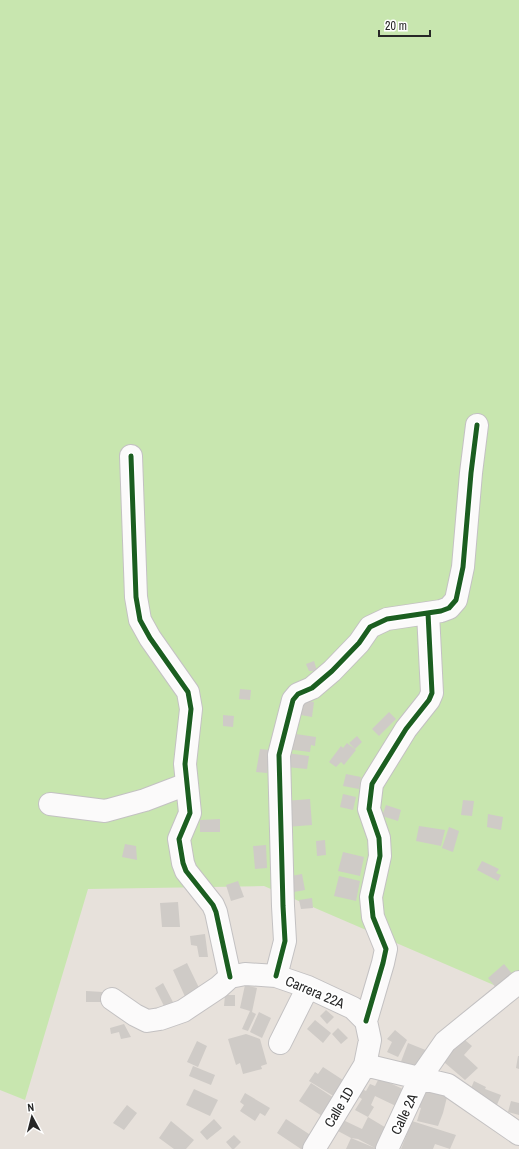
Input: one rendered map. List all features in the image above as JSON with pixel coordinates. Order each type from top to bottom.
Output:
[{"type":"street","points":[[276,976],[285,941],[279,755],[294,700],[298,694],[312,688],[332,671],[359,643],[370,627],[387,619],[441,611],[450,608],[456,600],[463,567],[471,473],[477,425]]},
{"type":"street","points":[[112,999],[135,1015],[147,1021],[160,1019],[183,1011],[219,987],[230,977],[216,912],[186,871],[183,863],[180,839],[190,813],[185,764],[191,709],[188,692],[150,638],[140,620],[136,597],[131,456]]},
{"type":"street","points":[[428,613],[432,693],[429,700],[406,729],[372,784],[369,809],[379,838],[380,856],[371,897],[373,918],[386,949],[366,1021],[370,1040],[365,1065],[448,1086],[519,1134]]},
{"type":"street","points":[[50,804],[105,811],[145,800],[188,784]]},
{"type":"street","name":"Carrera 22A","points":[[230,977],[245,974],[276,976],[308,987],[352,1008],[366,1021]]},
{"type":"street","name":"Calle 2A","points":[[387,1149],[420,1078],[445,1042],[519,982]]},
{"type":"street","points":[[280,1043],[308,987]]},
{"type":"street","name":"Calle 1D","points":[[314,1149],[365,1065]]},
{"type":"green space","points":[[0,0],[519,0],[519,996],[264,886],[88,889],[25,1100],[0,1090]]},
{"type":"building","points":[[314,661],[317,671],[309,671],[306,664]]},
{"type":"building","points":[[240,689],[251,690],[250,700],[239,699]]},
{"type":"building","points":[[298,699],[314,702],[312,717],[295,714]]},
{"type":"building","points":[[389,712],[396,719],[379,736],[372,729]]},
{"type":"building","points":[[223,715],[234,716],[233,727],[223,726]]},
{"type":"building","points":[[289,733],[316,737],[315,746],[311,745],[310,752],[286,749]]},
{"type":"building","points":[[357,736],[362,742],[355,749],[349,743]]},
{"type":"building","points":[[347,743],[356,750],[344,765],[341,762],[336,767],[329,762],[341,746],[343,748]]},
{"type":"building","points":[[260,749],[270,750],[267,773],[256,772]]},
{"type":"building","points":[[287,753],[309,756],[307,769],[286,767]]},
{"type":"building","points":[[346,774],[361,777],[359,789],[343,786]]},
{"type":"building","points":[[343,794],[356,797],[353,810],[340,807]]},
{"type":"building","points":[[310,799],[312,825],[286,827],[285,801]]},
{"type":"building","points":[[463,800],[474,801],[472,816],[461,815]]},
{"type":"building","points":[[386,805],[401,810],[398,821],[382,816]]},
{"type":"building","points":[[488,814],[503,817],[501,830],[487,827]]},
{"type":"building","points":[[220,819],[220,832],[200,832],[200,820]]},
{"type":"building","points":[[419,826],[445,830],[441,846],[416,841]]},
{"type":"building","points":[[449,827],[459,831],[453,852],[442,848]]},
{"type":"building","points":[[325,840],[326,855],[317,856],[316,841]]},
{"type":"building","points":[[125,844],[136,846],[137,860],[122,857]]},
{"type":"building","points":[[266,845],[267,868],[255,869],[253,846]]},
{"type":"building","points":[[343,852],[364,857],[360,876],[338,871]]},
{"type":"building","points":[[482,861],[499,869],[496,873],[501,875],[498,881],[477,870]]},
{"type":"building","points":[[302,874],[305,890],[294,892],[291,876]]},
{"type":"building","points":[[339,876],[360,881],[356,901],[334,896]]},
{"type":"building","points":[[238,881],[244,897],[231,901],[226,885]]},
{"type":"building","points":[[312,898],[313,908],[301,909],[299,900]]},
{"type":"building","points":[[178,902],[180,927],[162,927],[160,903]]},
{"type":"building","points":[[205,934],[208,957],[199,957],[197,946],[191,945],[190,936]]},
{"type":"building","points":[[187,963],[202,994],[187,1001],[173,970]]},
{"type":"building","points":[[504,964],[514,976],[497,989],[488,978]]},
{"type":"building","points":[[163,983],[174,1004],[165,1008],[155,988]]},
{"type":"building","points":[[245,985],[257,988],[252,1012],[256,1014],[248,1031],[242,1029],[250,1011],[240,1008]]},
{"type":"building","points":[[86,991],[103,992],[102,1002],[86,1002]]},
{"type":"building","points":[[225,995],[235,995],[235,1006],[224,1006]]},
{"type":"building","points":[[326,1010],[334,1017],[327,1024],[320,1016]]},
{"type":"building","points":[[259,1012],[271,1018],[262,1038],[250,1032]]},
{"type":"building","points":[[315,1020],[331,1033],[323,1043],[307,1029]]},
{"type":"building","points":[[124,1024],[131,1037],[121,1039],[119,1032],[111,1034],[110,1028]]},
{"type":"building","points":[[338,1028],[348,1038],[341,1044],[332,1034]]},
{"type":"building","points":[[395,1030],[407,1040],[398,1057],[387,1052],[392,1042],[387,1039]]},
{"type":"building","points":[[246,1034],[260,1039],[267,1064],[261,1066],[262,1069],[243,1074],[240,1063],[236,1065],[228,1039]]},
{"type":"building","points":[[459,1035],[472,1046],[464,1055],[478,1068],[465,1080],[438,1057]]},
{"type":"building","points":[[197,1041],[207,1046],[198,1067],[187,1062]]},
{"type":"building","points":[[408,1043],[428,1051],[419,1073],[399,1067]]},
{"type":"building","points":[[519,1056],[519,1069],[516,1068]]},
{"type":"building","points":[[193,1066],[215,1075],[211,1085],[189,1076]]},
{"type":"building","points":[[323,1067],[346,1082],[335,1097],[309,1081],[315,1072],[318,1074]]},
{"type":"building","points":[[379,1078],[405,1090],[398,1107],[375,1096],[371,1105],[374,1107],[368,1117],[355,1110],[362,1099],[356,1095],[360,1088],[366,1091],[370,1084],[375,1086]]},
{"type":"building","points":[[474,1081],[486,1087],[485,1089],[501,1095],[494,1112],[469,1093]]},
{"type":"building","points":[[311,1083],[334,1098],[322,1116],[299,1101]]},
{"type":"building","points":[[423,1083],[449,1089],[438,1126],[417,1121],[421,1108],[417,1107]]},
{"type":"building","points":[[194,1089],[218,1100],[210,1116],[186,1105]]},
{"type":"building","points":[[245,1093],[270,1108],[265,1116],[260,1113],[255,1121],[240,1111],[244,1105],[240,1102]]},
{"type":"building","points":[[511,1101],[519,1103],[519,1115],[508,1112]]},
{"type":"building","points":[[127,1105],[137,1113],[124,1130],[113,1123]]},
{"type":"building","points":[[368,1117],[388,1129],[378,1149],[346,1149],[351,1138],[338,1131],[343,1120],[362,1129]],"holes":[[[351,1138],[358,1139],[375,1148]]]},
{"type":"building","points":[[214,1119],[222,1128],[207,1140],[200,1132]]},
{"type":"building","points":[[286,1119],[312,1136],[303,1149],[277,1133]]},
{"type":"building","points":[[171,1121],[194,1140],[186,1149],[174,1149],[159,1138]]},
{"type":"building","points":[[412,1121],[456,1135],[450,1149],[435,1144],[433,1149],[401,1149]]},
{"type":"building","points":[[234,1135],[241,1142],[234,1149],[232,1149],[226,1142]]},
{"type":"cycle path","points":[[276,976],[285,941],[279,755],[293,700],[298,694],[312,688],[332,671],[359,643],[370,627],[387,619],[441,611],[449,608],[456,600],[463,567],[471,473],[477,425]]},
{"type":"cycle path","points":[[131,456],[136,597],[140,620],[150,638],[188,692],[191,709],[185,764],[190,813],[179,839],[183,863],[186,871],[213,905],[216,912],[230,977]]},
{"type":"cycle path","points":[[366,1021],[386,949],[373,917],[371,897],[380,856],[379,838],[369,809],[372,784],[406,729],[429,700],[432,693],[428,613]]}]
